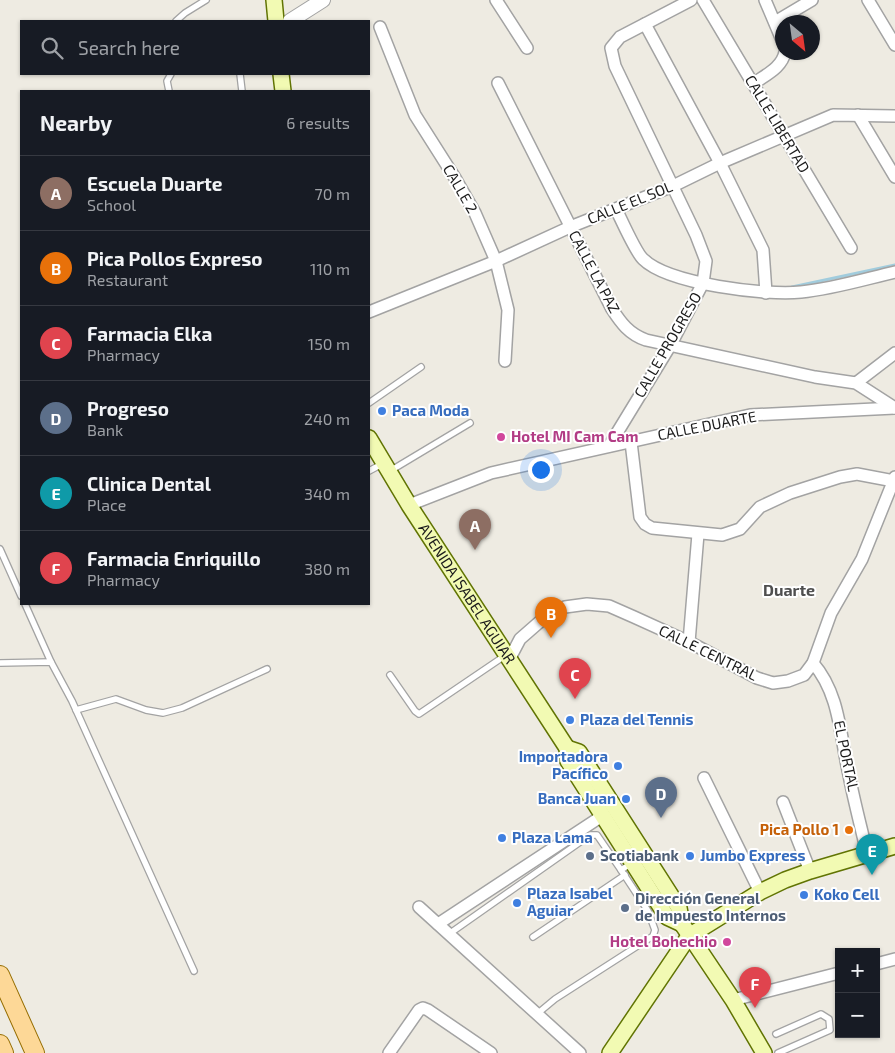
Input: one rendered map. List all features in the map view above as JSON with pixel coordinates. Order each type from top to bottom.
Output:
[{"type":"main road","points":[[274,0],[276,20]]},
{"type":"main road","points":[[281,75],[283,90]]},
{"type":"main road","name":"AVENIDA ISABEL AGUIAR","points":[[370,440],[409,505],[567,748],[579,752],[608,813],[626,869],[667,917],[685,930]]},
{"type":"main road","name":"AVENIDA ISABEL AGUIAR","points":[[608,813],[679,908],[685,930],[733,1000],[764,1053]]},
{"type":"main road","points":[[610,1053],[685,930],[760,892],[810,871],[895,846]]},
{"type":"main road","points":[[0,975],[35,1053]]},
{"type":"main road","points":[[0,1044],[4,1053]]},
{"type":"street","points":[[292,20],[323,0]]},
{"type":"street","points":[[496,0],[528,48]]},
{"type":"street","points":[[691,0],[645,24],[720,163],[763,250],[766,293]]},
{"type":"street","name":"CALLE LIBERTAD","points":[[703,0],[851,248]]},
{"type":"street","points":[[765,0],[775,22]]},
{"type":"street","points":[[787,15],[812,0]]},
{"type":"street","points":[[868,0],[894,41]]},
{"type":"street","name":"CALLE PROGRESO","points":[[609,446],[670,346],[703,284],[706,261],[696,235],[612,57],[611,48],[620,37],[645,24]]},
{"type":"street","name":"CALLE 2","points":[[380,27],[415,115],[475,213],[496,261],[508,310],[505,361]]},
{"type":"street","points":[[753,84],[776,68],[783,60]]},
{"type":"street","name":"CALLE LA PAZ","points":[[498,83],[612,309],[628,330],[636,336],[670,346],[815,377],[856,383]]},
{"type":"street","name":"CALLE EL SOL","points":[[370,312],[496,261],[570,227],[673,186],[720,163],[833,114],[895,116]]},
{"type":"street","points":[[858,115],[895,177]]},
{"type":"street","points":[[616,209],[642,259],[667,274],[703,284],[766,293],[802,292],[895,272]]},
{"type":"street","points":[[895,353],[856,383],[895,408]]},
{"type":"street","name":"CALLE DUARTE","points":[[409,505],[491,473],[750,416],[895,408]]},
{"type":"street","points":[[631,442],[639,510],[642,521],[652,528],[722,535],[740,529],[760,507],[790,493],[840,477],[857,474],[895,479],[862,560],[831,613],[813,663]]},
{"type":"street","points":[[689,642],[698,534]]},
{"type":"street","name":"CALLE CENTRAL","points":[[508,657],[520,639],[544,618],[565,607],[586,604],[609,606],[689,642],[757,678],[772,683],[788,681],[804,675],[813,663]]},
{"type":"street","name":"EL PORTAL","points":[[813,663],[823,675],[835,703],[849,776],[867,853]]},
{"type":"street","points":[[704,778],[760,892]]},
{"type":"street","points":[[784,802],[810,871]]},
{"type":"street","points":[[438,924],[608,813]]},
{"type":"street","points":[[419,907],[580,1053]]},
{"type":"street","points":[[880,963],[895,959]]},
{"type":"street","points":[[733,1000],[835,974]]},
{"type":"street","points":[[389,1053],[419,1010],[423,1008],[491,1053]]},
{"type":"lane","points":[[177,20],[206,0]]},
{"type":"lane","points":[[168,90],[168,81],[171,75]]},
{"type":"lane","points":[[240,75],[242,90]]},
{"type":"lane","points":[[370,402],[421,367]]},
{"type":"lane","points":[[370,471],[386,468],[470,422]]},
{"type":"lane","points":[[0,549],[20,594]]},
{"type":"lane","points":[[25,605],[51,662],[76,710],[194,971]]},
{"type":"lane","points":[[390,675],[419,714],[508,657]]},
{"type":"lane","points":[[0,663],[51,662]]},
{"type":"lane","points":[[76,710],[116,699],[146,710],[163,713],[182,708],[267,669]]},
{"type":"lane","points":[[449,934],[590,835],[597,835],[626,869],[648,911],[655,930],[652,936],[556,999],[537,1014]]},
{"type":"lane","points":[[533,937],[626,869]]},
{"type":"lane","points":[[776,1034],[821,1014],[829,1019],[831,1024],[830,1030],[778,1053]]},
{"type":"waterway","points":[[792,287],[895,265]]},
{"type":"place","name":"Paca Moda","points":[[382,411]]},
{"type":"place","name":"Hotel MI Cam Cam","points":[[501,437]]},
{"type":"place","name":"Escuela Duarte","points":[[475,550]]},
{"type":"place","name":"Pica Pollos Expreso","points":[[551,638]]},
{"type":"place","name":"Farmacia Elka","points":[[575,699]]},
{"type":"place","name":"Plaza del Tennis","points":[[570,720]]},
{"type":"place","name":"Importadora Pacífico","points":[[618,766]]},
{"type":"place","name":"Banca Juan","points":[[626,799]]},
{"type":"place","name":"Progreso","points":[[661,818]]},
{"type":"place","name":"Pica Pollo 1","points":[[849,830]]},
{"type":"place","name":"Plaza Lama","points":[[502,838]]},
{"type":"place","name":"Scotiabank","points":[[590,856]]},
{"type":"place","name":"Jumbo Express","points":[[690,856]]},
{"type":"place","name":"Clinica Dental","points":[[872,875]]},
{"type":"place","name":"Koko Cell","points":[[804,895]]},
{"type":"place","name":"Plaza Isabel Aguiar","points":[[517,903]]},
{"type":"place","name":"Dirección General de Impuesto Internos","points":[[625,908]]},
{"type":"place","name":"Hotel Bohechio","points":[[727,942]]},
{"type":"place","name":"Farmacia Enriquillo","points":[[755,1008]]},
{"type":"district","name":"Duarte","points":[[789,590]]}]
